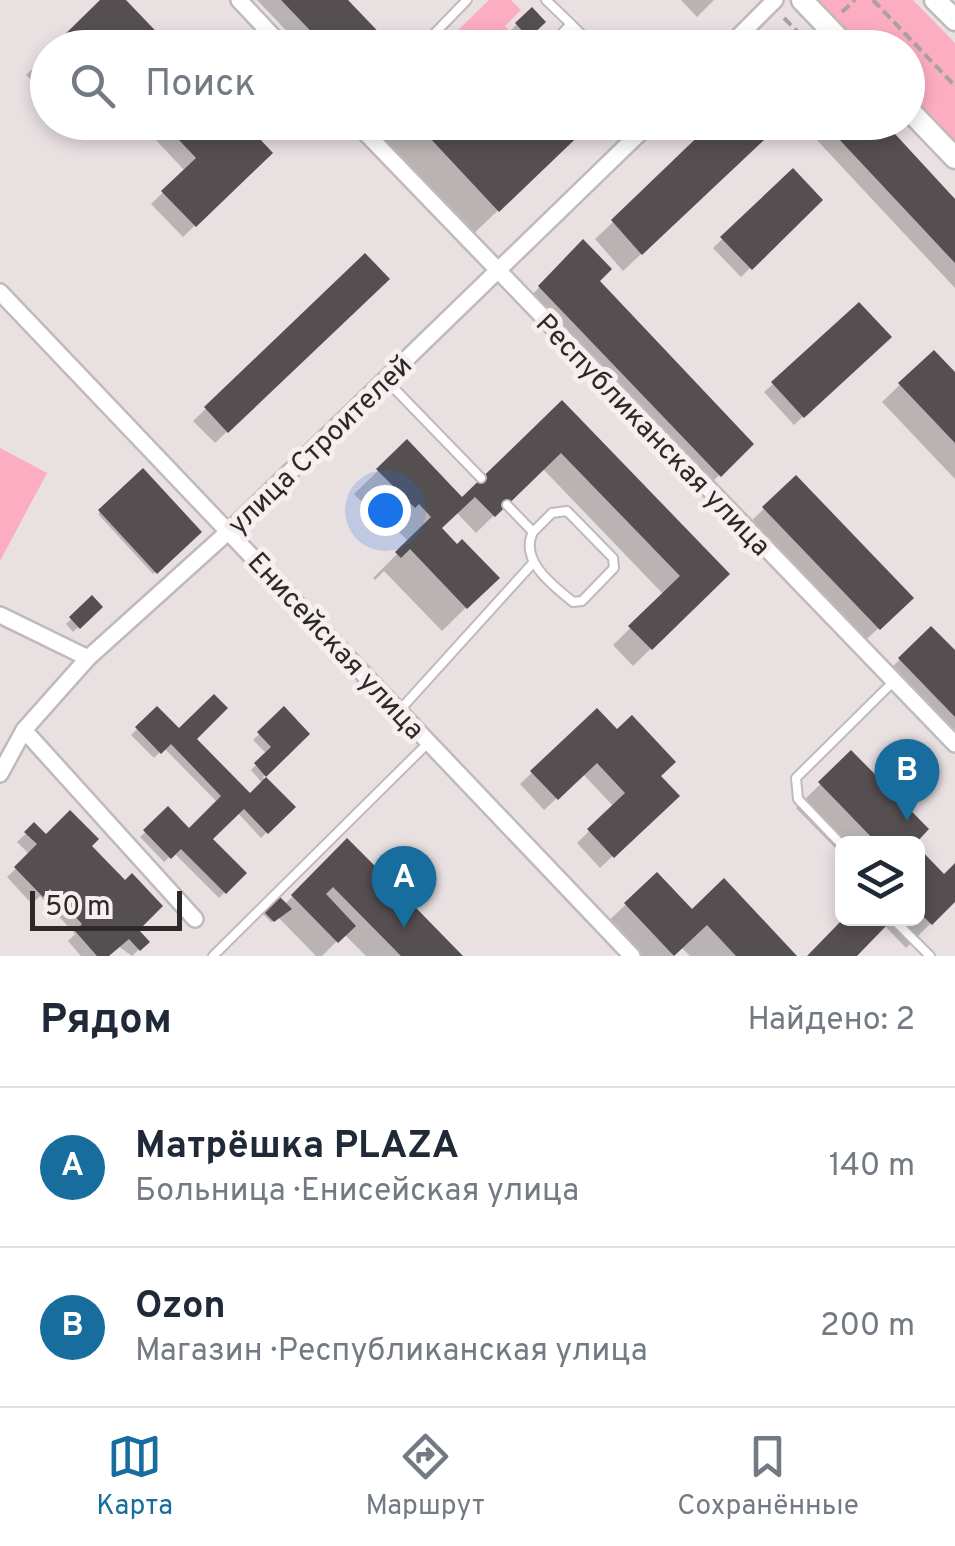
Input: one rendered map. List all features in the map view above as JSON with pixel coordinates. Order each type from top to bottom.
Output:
[{"type":"street","points":[[239,0],[267,30]]},
{"type":"street","points":[[745,30],[775,0]]},
{"type":"street","points":[[802,0],[831,30]]},
{"type":"street","points":[[935,0],[955,20]]},
{"type":"street","points":[[925,127],[955,158]]},
{"type":"street","name":"Республиканская улица","points":[[373,140],[955,744]]},
{"type":"street","name":"улица Строителей","points":[[0,774],[24,730],[88,658],[229,531],[633,140]]},
{"type":"street","name":"Енисейская улица","points":[[0,292],[632,956]]},
{"type":"street","points":[[0,615],[88,658]]},
{"type":"street","points":[[24,730],[195,919]]},
{"type":"lane","points":[[438,30],[467,0]]},
{"type":"lane","points":[[546,0],[577,30]]},
{"type":"lane","points":[[565,30],[571,24]]},
{"type":"lane","points":[[386,380],[481,478]]},
{"type":"lane","points":[[507,505],[533,532]]},
{"type":"lane","points":[[567,511],[614,563],[610,572],[577,602],[569,600],[533,563],[528,548],[533,532],[552,512],[567,511]]},
{"type":"lane","points":[[400,710],[533,563]]},
{"type":"lane","points":[[835,838],[798,799],[796,778],[894,681]]},
{"type":"lane","points":[[212,956],[429,742]]},
{"type":"lane","points":[[900,926],[930,956]]},
{"type":"path","points":[[872,0],[901,30]]},
{"type":"path","points":[[925,55],[955,86]]},
{"type":"shaded area","points":[[489,0],[511,0],[521,10],[505,26],[509,30],[458,30]]},
{"type":"shaded area","points":[[816,0],[913,0],[955,43],[955,142],[925,111],[925,30],[846,30]]},
{"type":"shaded area","points":[[0,448],[47,473],[0,561]]},
{"type":"building","points":[[100,0],[126,0],[155,30],[69,30]]},
{"type":"building","points":[[281,0],[348,0],[377,30],[310,30]]},
{"type":"building","points":[[532,7],[546,22],[538,30],[522,30],[515,23]]},
{"type":"building","points":[[179,140],[261,140],[273,153],[196,227],[161,191],[196,158]]},
{"type":"building","points":[[432,140],[574,140],[499,212]]},
{"type":"building","points":[[694,140],[764,140],[642,255],[611,220]]},
{"type":"building","points":[[840,140],[901,140],[955,199],[955,263]]},
{"type":"building","points":[[793,168],[823,200],[752,270],[720,237]]},
{"type":"building","points":[[583,239],[612,269],[600,281],[754,444],[721,477],[538,286]]},
{"type":"building","points":[[365,253],[390,279],[228,433],[204,407]]},
{"type":"building","points":[[859,302],[892,337],[804,418],[771,382]]},
{"type":"building","points":[[934,350],[955,372],[955,443],[898,383]]},
{"type":"building","points":[[562,400],[730,574],[652,650],[628,626],[680,576],[561,453],[495,517],[475,497],[442,528],[457,544],[462,539],[500,578],[467,609],[410,549],[401,558],[395,552],[431,517],[419,504],[415,508],[376,469],[407,439],[462,497]]},
{"type":"building","points":[[143,468],[202,532],[157,574],[98,510]]},
{"type":"building","points":[[796,475],[914,598],[880,630],[762,507]]},
{"type":"building","points":[[92,595],[103,607],[80,629],[69,617]]},
{"type":"building","points":[[931,626],[955,650],[955,717],[898,658]]},
{"type":"building","points":[[214,694],[228,708],[197,739],[250,793],[266,777],[296,807],[268,834],[244,809],[213,839],[247,873],[226,894],[181,849],[171,859],[143,830],[168,806],[189,828],[221,796],[171,744],[161,754],[135,727],[157,706],[179,728]]},
{"type":"building","points":[[284,706],[310,734],[266,777],[254,763],[271,747],[257,732]]},
{"type":"building","points":[[597,708],[617,729],[632,715],[676,762],[661,776],[680,796],[614,858],[587,829],[625,793],[597,763],[558,800],[530,771]]},
{"type":"building","points":[[851,750],[929,829],[922,836],[870,836],[818,782]]},
{"type":"building","points":[[70,810],[99,839],[92,846],[125,880],[132,873],[163,906],[139,930],[150,942],[140,951],[129,939],[109,956],[97,956],[75,931],[82,924],[50,889],[43,897],[14,867],[37,844],[24,832],[34,822],[46,834]]},
{"type":"building","points":[[347,838],[463,956],[401,956],[333,887],[326,894],[356,926],[338,943],[291,895]]},
{"type":"building","points":[[925,854],[944,874],[955,863],[955,902],[932,925],[925,918]]},
{"type":"building","points":[[657,872],[692,909],[724,878],[797,956],[736,956],[707,925],[674,956],[624,903]]},
{"type":"building","points":[[278,895],[292,909],[274,922],[261,909]]},
{"type":"building","points":[[836,926],[886,926],[857,956],[807,956]]},
{"type":"place","name":"Ozon","points":[[907,821]]},
{"type":"place","name":"Матрёшка PLAZA","points":[[404,928]]}]
